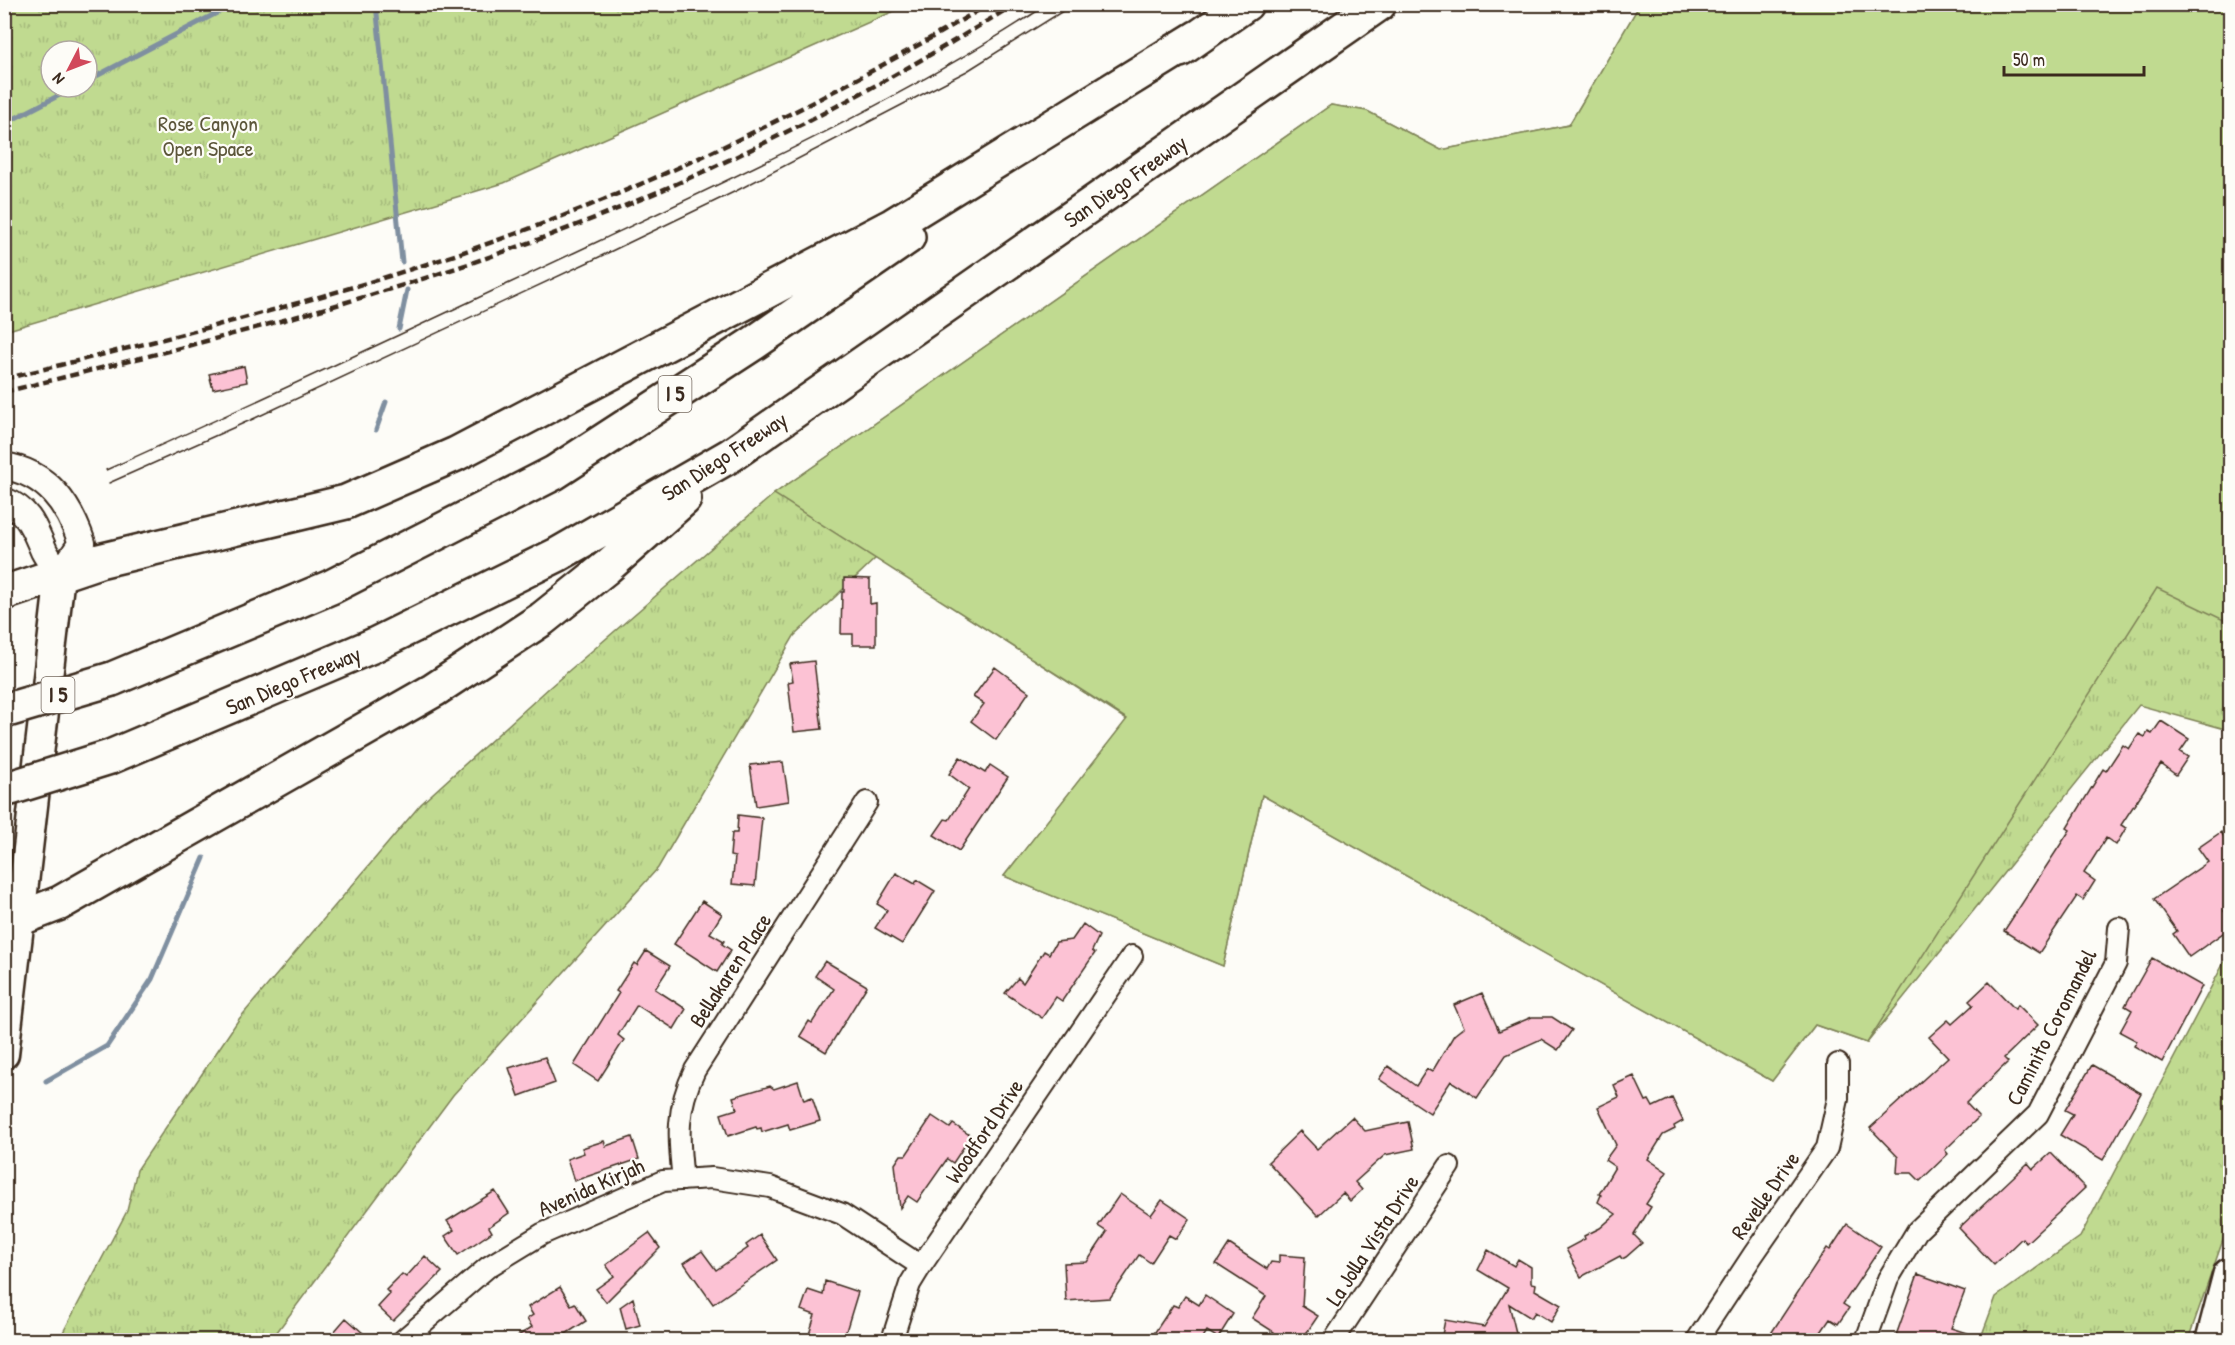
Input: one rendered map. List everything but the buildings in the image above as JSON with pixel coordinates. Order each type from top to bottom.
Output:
[{"type":"highway","name":"I 5","points":[[4,711],[112,679],[331,587],[554,473],[754,343],[1246,4]]},
{"type":"highway","name":"San Diego Freeway","points":[[4,790],[110,757],[372,646],[557,555],[731,455],[1379,4]]},
{"type":"highway","points":[[4,593],[99,561],[346,502],[456,454],[893,225],[1198,37]]},
{"type":"highway","points":[[13,919],[60,903],[434,690],[542,620],[672,511],[731,455]]},
{"type":"highway","points":[[2212,1341],[2230,1275]]},
{"type":"main road","points":[[4,1054],[13,919],[44,723],[60,574]]},
{"type":"street","points":[[4,466],[25,473],[49,487],[63,501],[74,519],[82,543],[60,574],[44,552],[40,537],[30,521],[23,512],[4,501]]},
{"type":"street","name":"Bellakaren Place","points":[[683,1180],[678,1141],[684,1093],[695,1070],[867,802]]},
{"type":"street","name":"Caminito Coromandel","points":[[1866,1341],[1888,1279],[1917,1231],[2038,1114],[2116,963],[2119,928]]},
{"type":"street","name":"Woodford Drive","points":[[892,1341],[910,1284],[921,1266],[1132,956]]},
{"type":"street","name":"Revelle Drive","points":[[1697,1341],[1827,1148],[1838,1099],[1838,1064]]},
{"type":"street","name":"La Jolla Vista Drive","points":[[1334,1341],[1449,1166]]},
{"type":"street","name":"Avenida Kirjah","points":[[403,1341],[488,1267],[542,1234],[663,1181],[712,1178],[770,1187],[842,1214],[921,1266]]},
{"type":"green space","name":"Rose Canyon Open Space","points":[[5,4],[908,4],[504,183],[5,331]]},
{"type":"green space","points":[[1640,4],[2230,5],[2230,623],[2157,588],[1867,1043],[1815,1025],[1772,1081],[1262,795],[1223,966],[1004,876],[1127,719],[774,494],[1331,105],[1367,111],[1441,150],[1569,125]]},
{"type":"green space","points":[[1640,5],[2230,5],[2230,737],[2225,729],[2139,705],[1867,1043],[1815,1025],[1772,1081],[1262,795],[1223,966],[1004,876],[1127,720],[876,558],[794,636],[658,868],[453,1095],[271,1340],[59,1340],[127,1211],[137,1170],[239,1019],[421,804],[550,687],[774,494],[1331,105],[1367,111],[1441,150],[1569,125]]},
{"type":"green space","points":[[2230,951],[2230,1220],[2188,1340],[1980,1340],[1996,1297],[2080,1237]]},
{"type":"waterway","points":[[99,75],[234,4]]},
{"type":"waterway","points":[[376,4],[402,262]]},
{"type":"waterway","points":[[4,124],[52,99]]},
{"type":"waterway","points":[[399,329],[407,290]]},
{"type":"waterway","points":[[376,430],[386,402]]},
{"type":"waterway","points":[[46,1081],[107,1046],[152,979],[204,858]]},
{"type":"tram line","points":[[106,470],[353,357],[771,159],[940,70],[1048,4]]},
{"type":"tram line","points":[[109,483],[253,419],[736,191],[967,71],[1074,4]]},
{"type":"railway","points":[[4,379],[313,299],[390,276],[541,224],[615,195],[758,130],[898,57],[989,4]]},
{"type":"railway","points":[[4,392],[317,311],[471,263],[547,236],[622,207],[773,139],[920,61],[1015,4]]}]
